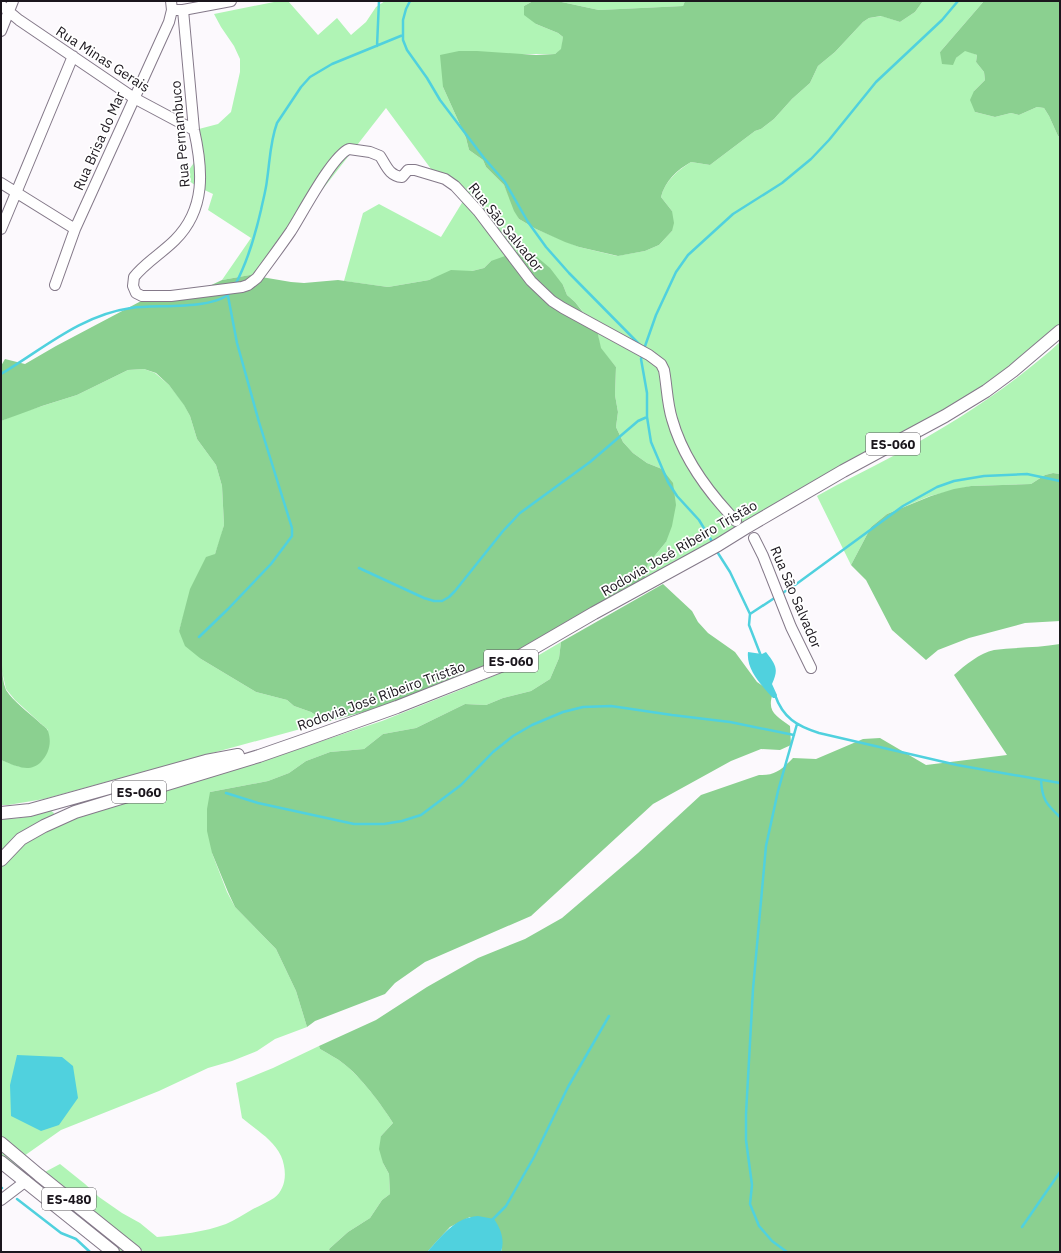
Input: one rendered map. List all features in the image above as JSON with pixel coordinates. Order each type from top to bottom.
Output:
[{"type":"main road","name":"Rodovia José Ribeiro Tristão","points":[[1,860],[21,839],[44,826],[75,812],[289,746],[404,705],[508,663],[718,545],[787,503],[951,412],[1013,371],[1060,331]]},
{"type":"main road","name":"Rodovia José Ribeiro Tristão","points":[[1,813],[30,810],[206,762],[258,750],[289,746]]},
{"type":"main road","name":"ES-480","points":[[2,1144],[39,1176],[135,1252]]},
{"type":"main road","name":"ES-480","points":[[1,1162],[113,1252]]},
{"type":"street","points":[[1,31],[5,8],[13,1]]},
{"type":"street","points":[[172,6],[183,10],[231,1]]},
{"type":"street","name":"Rua Brisa do Mar","points":[[55,285],[75,229],[168,22],[172,6]]},
{"type":"street","name":"Rua Minas Gerais","points":[[5,8],[39,34],[134,98],[194,130]]},
{"type":"street","name":"Rua Pernambuco","points":[[134,277],[179,236],[189,224],[196,210],[200,184],[198,148],[194,130],[183,10]]},
{"type":"street","points":[[1,229],[73,56]]},
{"type":"street","name":"Rua São Salvador","points":[[134,277],[133,286],[136,293],[142,296],[171,296],[222,290],[248,285],[257,278],[290,233],[332,167],[345,151],[351,149],[380,156],[388,170],[398,176],[402,177],[407,171],[411,170],[445,180],[455,186],[474,206],[531,281],[552,301],[638,349],[653,358],[663,367],[670,409],[678,438],[691,463],[712,494],[736,521]]},
{"type":"street","points":[[1,183],[75,229]]},
{"type":"street","name":"Rua São Salvador","points":[[754,538],[764,556],[791,627],[811,668]]},
{"type":"street","points":[[1,1200],[26,1181]]},
{"type":"green space","points":[[279,1],[288,1],[318,35],[337,18],[351,35],[366,22],[376,7],[385,1],[533,1],[524,6],[536,24],[558,33],[563,37],[562,49],[555,54],[521,54],[443,87],[466,138],[469,150],[483,160],[486,167],[504,185],[519,219],[536,229],[579,247],[617,256],[645,251],[659,245],[672,231],[672,211],[661,197],[665,186],[672,177],[691,162],[710,165],[755,131],[761,129],[774,119],[792,99],[810,83],[818,66],[835,52],[863,22],[869,18],[882,16],[900,22],[915,12],[923,1],[984,1],[940,52],[956,58],[965,50],[977,55],[976,62],[984,72],[985,80],[974,91],[975,112],[995,117],[1011,113],[1019,115],[1037,107],[1044,108],[1058,136],[1060,137],[1060,325],[1043,341],[969,396],[644,581],[648,564],[666,542],[662,469],[647,463],[633,453],[623,442],[616,427],[618,412],[615,395],[616,367],[600,348],[597,329],[575,302],[567,295],[563,285],[491,261],[484,268],[388,287],[344,281],[363,213],[379,204],[441,237],[468,193],[434,173],[386,108],[255,276],[250,275],[222,280],[251,238],[208,210],[213,194],[196,186],[184,177],[200,154],[195,130],[218,124],[231,112],[240,72],[240,59],[234,46],[214,14]]},
{"type":"green space","points":[[533,1],[557,1],[599,10],[683,6],[685,1],[923,1],[915,12],[900,22],[881,16],[869,18],[863,22],[835,52],[818,66],[810,83],[792,99],[774,119],[761,129],[755,131],[710,165],[691,162],[676,172],[665,186],[661,197],[672,211],[674,223],[672,231],[659,245],[645,251],[618,256],[579,247],[565,242],[536,229],[519,219],[514,211],[504,185],[486,167],[483,160],[469,150],[466,138],[443,87],[440,55],[459,51],[477,51],[536,55],[555,54],[561,49],[563,37],[558,33],[536,24],[524,15],[524,6]]},
{"type":"green space","points":[[557,1],[685,1],[683,6],[599,10]]},
{"type":"green space","points":[[984,1],[1060,1],[1060,137],[1058,136],[1044,108],[1037,107],[1019,115],[1011,113],[995,117],[975,112],[970,100],[974,91],[985,80],[984,72],[976,62],[977,55],[965,51],[956,58],[953,65],[942,64],[940,52]]},
{"type":"green space","points":[[516,252],[537,257],[550,268],[563,285],[567,295],[575,302],[597,330],[601,348],[616,367],[615,395],[618,412],[616,427],[623,442],[633,453],[647,463],[662,469],[673,483],[676,505],[672,526],[666,542],[648,564],[644,581],[522,651],[379,708],[326,722],[311,712],[294,706],[287,700],[256,692],[201,659],[185,646],[179,631],[190,589],[206,557],[215,554],[224,525],[222,486],[216,465],[197,439],[190,416],[184,405],[169,385],[156,373],[144,369],[128,370],[77,395],[1,421],[1,366],[5,359],[25,364],[143,300],[203,289],[222,280],[250,275],[291,282],[304,283],[338,280],[388,287],[429,280],[451,270],[472,271],[484,268],[491,261]]},
{"type":"green space","points":[[1060,342],[1060,474],[1053,473],[1045,475],[1031,484],[971,486],[930,496],[887,514],[871,527],[851,565],[817,496],[895,455],[960,417],[1022,374]]},
{"type":"green space","points":[[144,369],[155,373],[169,385],[184,404],[190,416],[197,439],[216,465],[222,486],[224,525],[220,540],[215,554],[185,611],[179,631],[201,659],[256,692],[287,700],[294,706],[311,712],[326,722],[44,799],[1,805],[1,760],[20,767],[48,730],[15,700],[6,689],[1,667],[1,421],[20,413],[77,395],[128,370]]},
{"type":"green space","points":[[1053,473],[1060,474],[1060,621],[1025,623],[969,638],[938,650],[926,660],[892,630],[866,580],[851,565],[871,527],[887,514],[931,496],[954,489],[971,486],[1031,484],[1045,475]]},
{"type":"green space","points":[[663,584],[692,611],[698,622],[708,633],[735,652],[757,682],[773,693],[771,699],[772,709],[777,716],[790,726],[791,745],[780,750],[761,749],[731,761],[653,804],[531,916],[425,962],[395,983],[385,994],[315,1021],[307,1027],[296,991],[276,949],[235,907],[228,892],[212,853],[207,831],[207,809],[210,792],[268,781],[289,773],[306,761],[330,752],[364,749],[383,734],[416,728],[465,704],[486,705],[503,698],[531,691],[550,679],[559,658],[561,642]]},
{"type":"green space","points":[[1,638],[2,671],[6,690],[17,703],[48,731],[50,744],[49,748],[41,762],[36,766],[26,768],[1,760]]},
{"type":"green space","points":[[561,642],[559,658],[550,679],[531,691],[503,698],[486,705],[465,704],[416,728],[383,734],[364,749],[330,752],[306,761],[289,773],[268,781],[210,792],[212,853],[227,892],[235,907],[276,949],[296,991],[307,1027],[275,1039],[257,1051],[232,1061],[208,1068],[159,1091],[61,1130],[24,1156],[8,1144],[1,1135],[1,865],[15,849],[53,826],[159,790],[274,757],[382,721],[527,662]]},
{"type":"green space","points":[[1060,644],[1060,1252],[501,1252],[502,1248],[470,1217],[450,1227],[427,1252],[330,1252],[329,1249],[348,1232],[370,1218],[382,1200],[390,1194],[389,1174],[383,1163],[379,1149],[381,1136],[393,1123],[364,1083],[350,1069],[320,1049],[319,1046],[376,1020],[427,987],[478,958],[525,939],[562,918],[638,853],[701,795],[759,775],[774,773],[793,758],[816,759],[863,739],[880,738],[926,765],[1007,755],[954,675],[973,660],[994,650]]},
{"type":"green space","points":[[50,810],[54,813],[53,817],[1,854],[1,819],[21,818]]},
{"type":"green space","points":[[319,1046],[320,1049],[341,1062],[357,1076],[377,1100],[393,1123],[381,1136],[383,1163],[389,1174],[390,1194],[382,1200],[370,1218],[348,1232],[329,1249],[330,1252],[144,1252],[45,1172],[60,1164],[99,1197],[140,1223],[157,1237],[192,1233],[226,1224],[274,1198],[284,1184],[285,1178],[283,1161],[278,1150],[264,1135],[242,1118],[236,1083],[273,1068]]},
{"type":"green space","points":[[1,1149],[129,1252],[122,1252],[1,1155]]},
{"type":"water","points":[[748,652],[762,654],[766,652],[772,660],[776,671],[772,684],[777,695],[776,698],[773,698],[764,688],[752,671],[748,659]]},
{"type":"water","points":[[17,1055],[62,1057],[73,1066],[78,1098],[59,1125],[41,1131],[11,1116],[10,1085]]},
{"type":"water","points":[[478,1216],[494,1219],[500,1231],[503,1243],[501,1252],[427,1252],[450,1228],[462,1220]]},
{"type":"waterway","points":[[377,46],[379,1]]},
{"type":"waterway","points":[[410,1],[403,20],[403,40],[407,50],[427,78],[440,100],[484,158],[505,182],[528,222],[546,247],[569,273],[640,345]]},
{"type":"waterway","points":[[644,349],[656,315],[676,272],[688,255],[733,214],[782,183],[811,159],[829,140],[876,82],[942,20],[958,1]]},
{"type":"waterway","points":[[235,285],[251,248],[256,229],[267,184],[272,144],[277,123],[301,87],[310,77],[332,64],[403,35]]},
{"type":"waterway","points":[[1,374],[63,334],[96,318],[131,308],[184,306],[213,302],[232,291]]},
{"type":"waterway","points":[[199,637],[271,564],[292,536],[292,528],[259,422],[237,343],[228,296]]},
{"type":"waterway","points":[[643,354],[641,359],[647,393],[647,417],[651,442],[668,482],[677,496],[699,520],[713,543]]},
{"type":"waterway","points":[[359,568],[424,598],[434,601],[442,601],[455,591],[503,531],[520,513],[590,462],[638,421],[647,417]]},
{"type":"waterway","points":[[781,594],[903,506],[937,487],[954,481],[984,476],[1027,474],[1060,481]]},
{"type":"waterway","points":[[716,550],[730,572],[750,614],[749,625],[761,656]]},
{"type":"waterway","points":[[750,614],[776,597]]},
{"type":"waterway","points":[[775,695],[782,710],[792,720],[819,733],[957,765],[1060,783]]},
{"type":"waterway","points":[[226,793],[258,803],[354,824],[384,824],[402,821],[421,815],[461,785],[493,752],[513,736],[532,725],[563,712],[583,707],[611,706],[730,722],[794,735]]},
{"type":"waterway","points":[[787,1252],[772,1241],[759,1226],[750,1204],[752,1185],[746,1140],[746,1114],[753,989],[766,846],[778,791],[797,724]]},
{"type":"waterway","points":[[1041,780],[1042,792],[1046,801],[1060,817]]},
{"type":"waterway","points":[[491,1221],[506,1206],[534,1157],[568,1087],[609,1016]]},
{"type":"waterway","points":[[1022,1227],[1060,1172]]},
{"type":"waterway","points":[[17,1199],[61,1233],[76,1239],[90,1252]]}]
